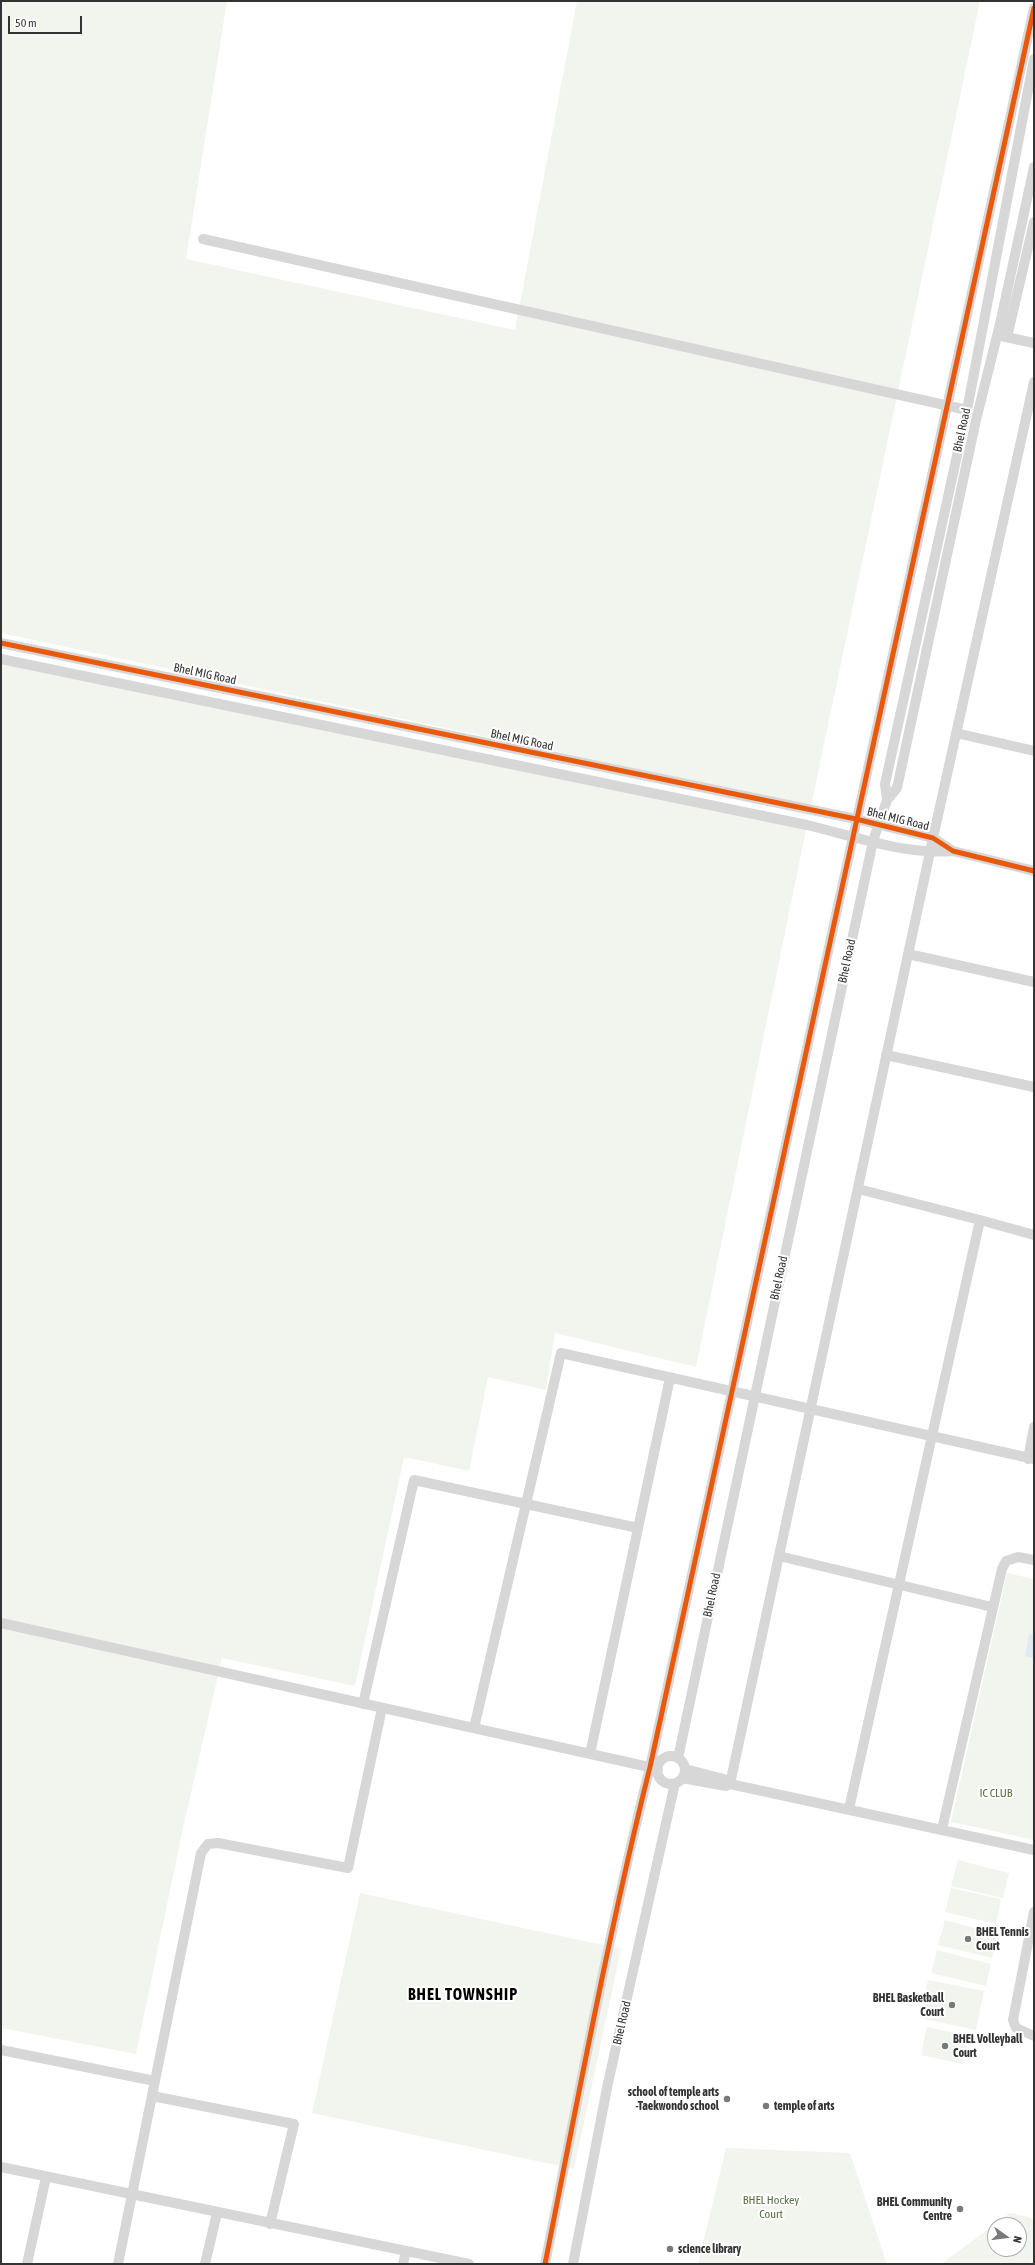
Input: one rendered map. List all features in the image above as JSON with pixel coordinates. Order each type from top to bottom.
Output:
[{"type":"street","points":[[545,2264],[616,1913],[654,1768],[731,1392],[1034,8]]},
{"type":"street","name":"Bhel Road","points":[[887,800],[885,784],[967,410],[1034,59]]},
{"type":"street","name":"Bhel Road","points":[[678,1758],[873,841],[877,824],[887,800],[897,788],[976,420],[1002,336],[1031,199],[1034,167]]},
{"type":"street","points":[[1034,222],[1002,336],[1034,343]]},
{"type":"street","points":[[202,239],[947,407],[967,410]]},
{"type":"street","points":[[730,1784],[933,838],[1034,382]]},
{"type":"street","name":"Bhel MIG Road","points":[[1,643],[856,819],[933,838],[953,851]]},
{"type":"street","name":"Bhel MIG Road","points":[[1,659],[930,853],[953,851],[1034,871]]},
{"type":"street","points":[[956,733],[1034,751]]},
{"type":"street","points":[[908,954],[1034,982]]},
{"type":"street","points":[[886,1055],[1034,1087]]},
{"type":"street","points":[[858,1189],[1034,1235]]},
{"type":"street","points":[[849,1809],[980,1220]]},
{"type":"street","points":[[474,1728],[561,1353],[1031,1459],[1034,1427]]},
{"type":"street","points":[[590,1754],[670,1378]]},
{"type":"street","points":[[363,1704],[414,1480],[638,1528]]},
{"type":"street","points":[[779,1556],[992,1607]]},
{"type":"street","points":[[942,1829],[992,1607],[1006,1560],[1018,1557],[1034,1560]]},
{"type":"street","points":[[1,1623],[654,1768],[662,1781],[681,1777],[726,1786],[730,1784],[1034,1850]]},
{"type":"street","points":[[118,2264],[201,1853],[208,1844],[218,1843],[348,1868],[382,1708]]},
{"type":"street","points":[[654,1768],[665,1758],[678,1758],[681,1777]]},
{"type":"street","name":"Bhel Road","points":[[573,2264],[608,2083],[681,1777]]},
{"type":"street","points":[[1034,1912],[1013,2020],[1016,2028],[1034,2036]]},
{"type":"street","points":[[1,2050],[155,2080]]},
{"type":"street","points":[[152,2096],[294,2124],[270,2224]]},
{"type":"street","points":[[1,2167],[270,2224],[469,2264]]},
{"type":"street","points":[[27,2264],[46,2177]]},
{"type":"street","points":[[205,2264],[217,2213]]},
{"type":"street","points":[[403,2264],[406,2251]]},
{"type":"green space","points":[[1,1],[227,1],[186,259],[515,330],[577,1],[980,1],[811,806],[1,633]]},
{"type":"green space","points":[[1,664],[118,684],[807,825],[696,1367],[555,1333],[546,1390],[488,1377],[469,1471],[404,1457],[355,1686],[222,1658],[183,1828],[136,2054],[1,2028]]},
{"type":"green space","name":"IC CLUB","points":[[1007,1573],[1034,1579],[1034,1840],[951,1822]]},
{"type":"green space","name":"BHEL Tennis Court","points":[[958,1860],[1009,1873],[1003,1898],[951,1886]]},
{"type":"green space","name":"BHEL Tennis Court","points":[[951,1888],[1001,1899],[996,1924],[945,1912]]},
{"type":"green space","points":[[360,1893],[621,1949],[574,2169],[312,2113]]},
{"type":"green space","name":"BHEL Tennis Court","points":[[945,1920],[998,1934],[992,1958],[938,1945]]},
{"type":"green space","name":"BHEL Tennis Court","points":[[937,1950],[991,1964],[986,1986],[931,1973]]},
{"type":"green space","name":"BHEL Basketball Court","points":[[928,1980],[984,1991],[976,2030],[920,2018]]},
{"type":"green space","name":"BHEL Volleyball Court","points":[[927,2027],[969,2036],[963,2064],[921,2055]]},
{"type":"green space","name":"BHEL Hockey Court","points":[[726,2148],[850,2153],[887,2264],[698,2264]]},
{"type":"green space","points":[[1010,2213],[1029,2217],[1034,2221],[1034,2260],[1028,2264],[941,2264],[987,2230],[987,2257],[1027,2257],[1027,2217],[1005,2217]]},
{"type":"shaded area","points":[[1029,1634],[1034,1635],[1034,1658],[1025,1656]]},
{"type":"cycle path","points":[[545,2264],[607,1953],[650,1767],[1034,8]]},
{"type":"cycle path","points":[[1,643],[856,819],[933,838],[953,851],[1034,871]]},
{"type":"place","name":"BHEL Tennis Court","points":[[968,1939]]},
{"type":"place","name":"BHEL Basketball Court","points":[[952,2005]]},
{"type":"place","name":"BHEL Volleyball Court","points":[[945,2046]]},
{"type":"place","name":"school of temple arts -Taekwondo school","points":[[727,2099]]},
{"type":"place","name":"temple of arts","points":[[766,2106]]},
{"type":"place","name":"BHEL Community Centre","points":[[960,2209]]},
{"type":"place","name":"science library","points":[[670,2249]]},
{"type":"district","name":"BHEL TOWNSHIP","points":[[463,1995]]}]
